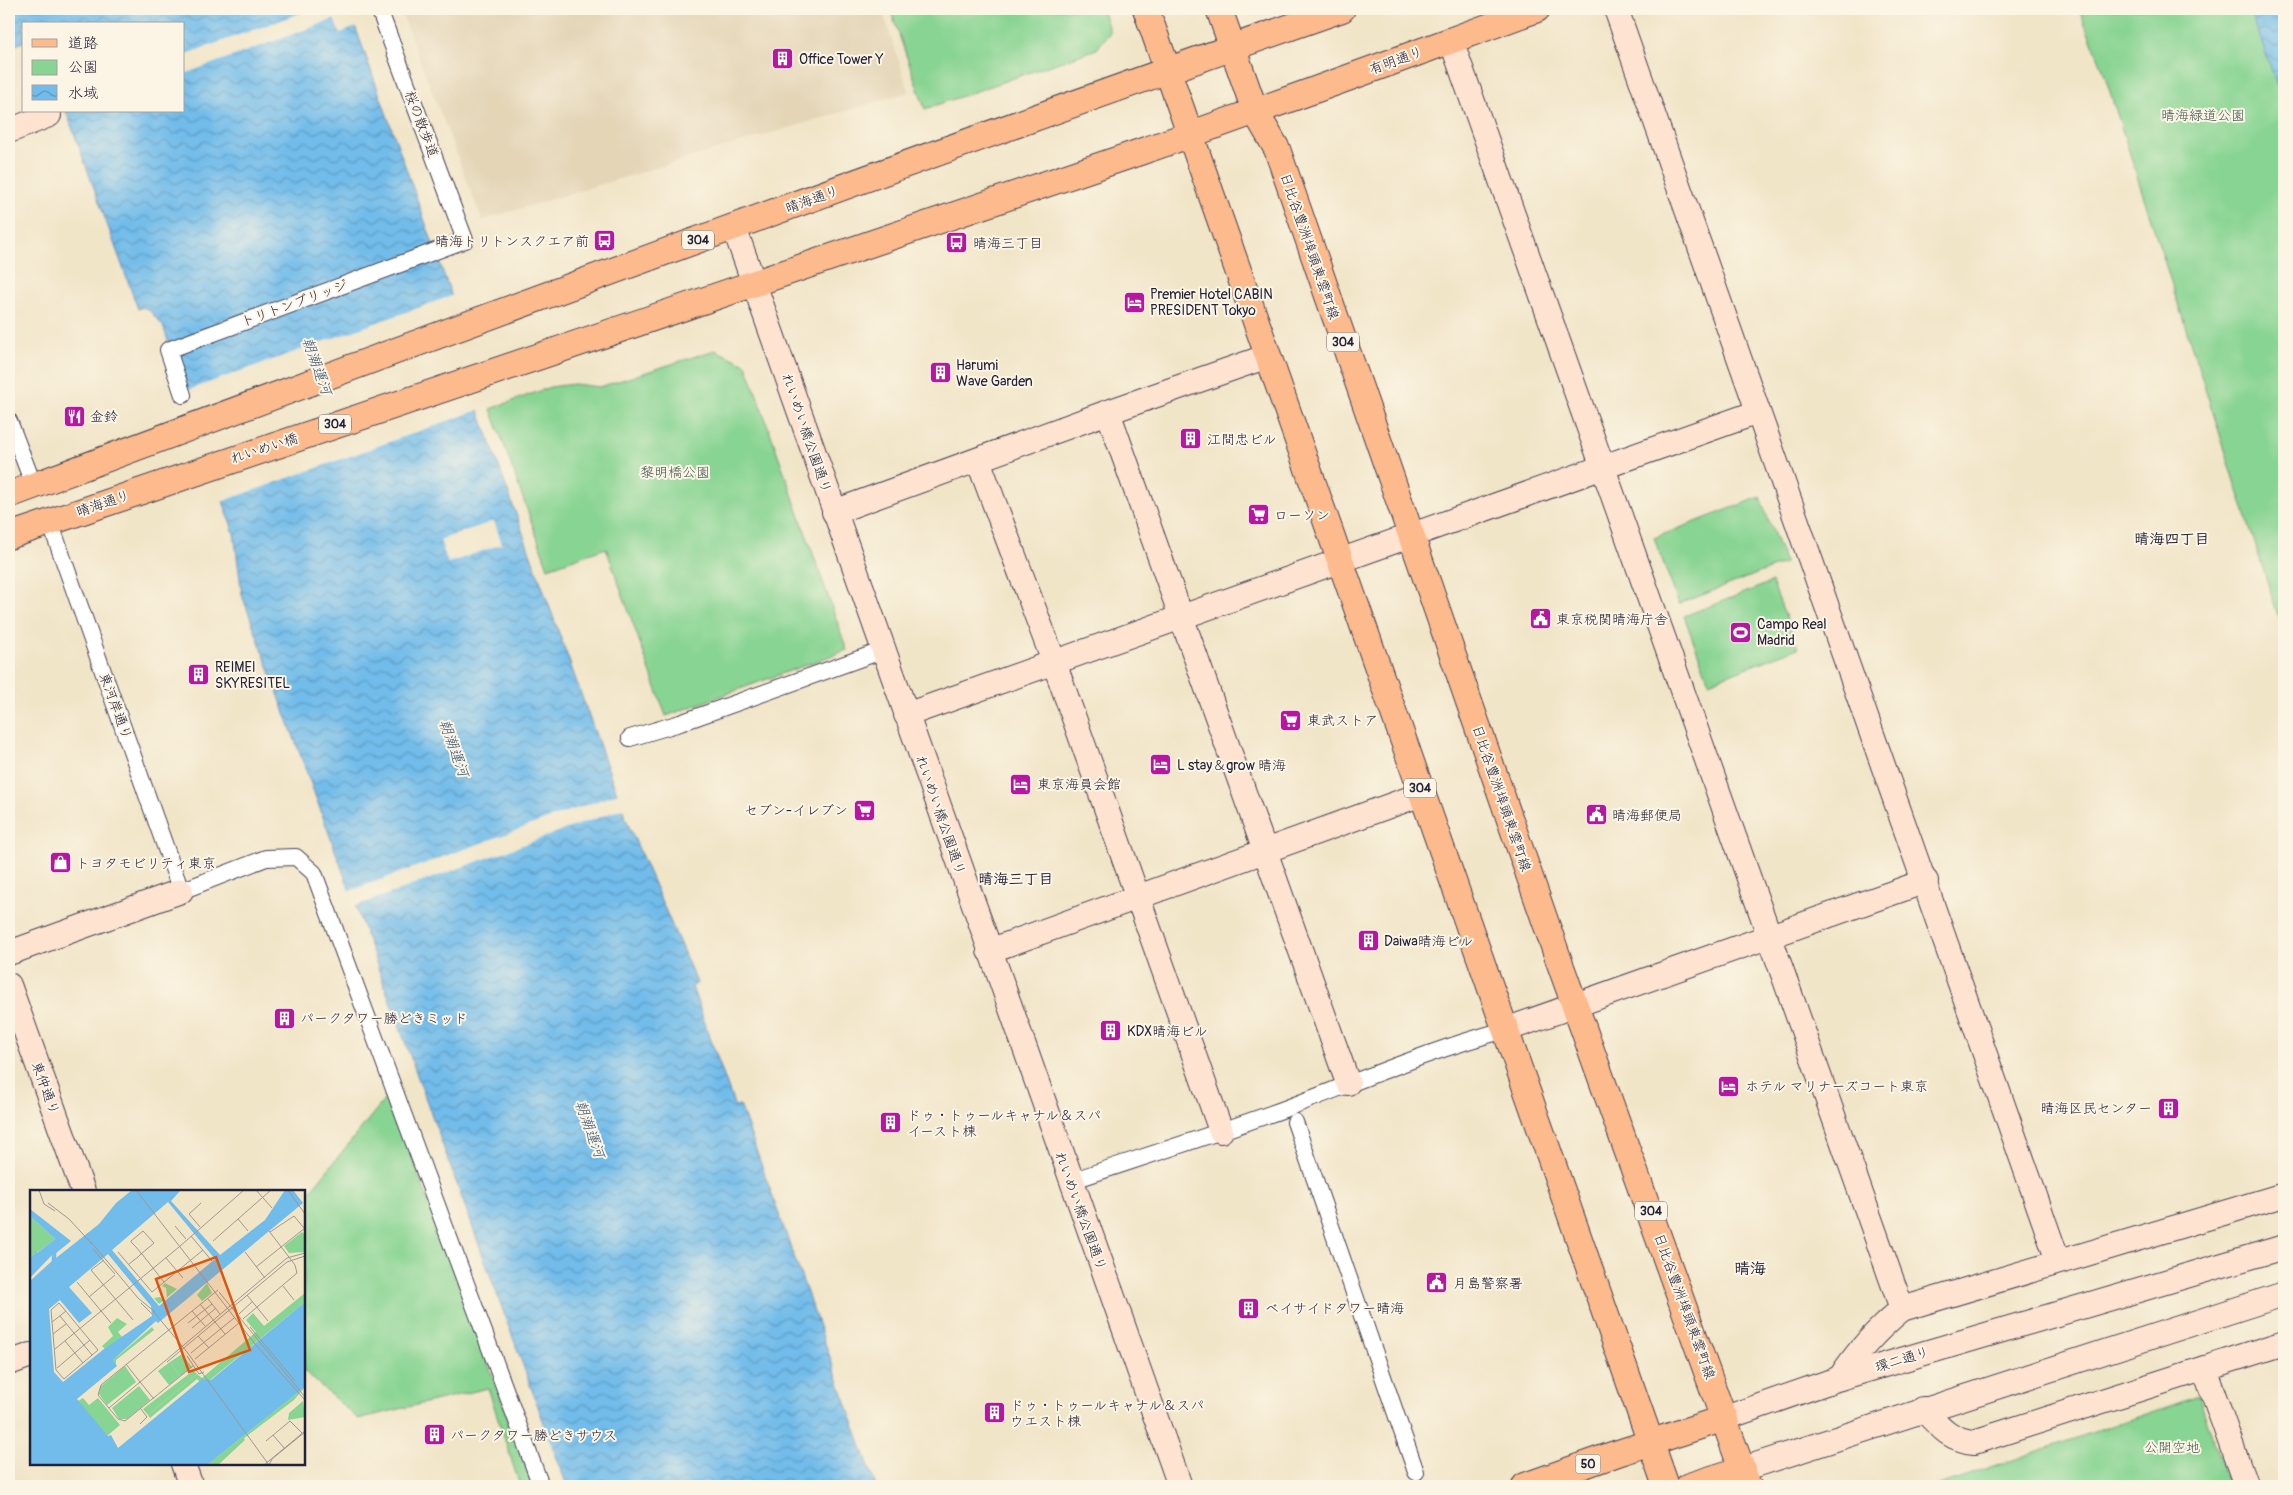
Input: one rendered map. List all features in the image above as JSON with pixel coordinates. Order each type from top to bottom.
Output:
[{"type":"main road","name":"304","points":[[1146,9],[1666,1486]]},
{"type":"main road","name":"304","points":[[754,283],[1255,110],[1219,9]]},
{"type":"main road","name":"304","points":[[1234,47],[1309,15],[1342,9]]},
{"type":"main road","name":"有明通り","points":[[1255,110],[1538,9]]},
{"type":"main road","name":"晴海通り","points":[[34,486],[455,328],[1234,47]]},
{"type":"main road","name":"日比谷豊洲埠頭東雲町線","points":[[1255,110],[1276,149],[1409,535],[1746,1478]]},
{"type":"main road","name":"れいめい橋","points":[[198,470],[754,283]]},
{"type":"main road","name":"晴海通り","points":[[9,536],[198,470]]},
{"type":"main road","name":"304","points":[[9,495],[34,486]]},
{"type":"main road","name":"環二通り","points":[[1525,1486],[1725,1418]]},
{"type":"main road","points":[[1688,1486],[1746,1478]]},
{"type":"street","name":"桜の散歩道","points":[[379,9],[465,240]]},
{"type":"street","points":[[1616,9],[1926,881],[2058,1261]]},
{"type":"street","points":[[1451,40],[1902,1309]]},
{"type":"street","points":[[9,131],[49,115]]},
{"type":"street","name":"れいめい橋公園通り","points":[[734,227],[1180,1486]]},
{"type":"street","name":"トリトンブリッジ","points":[[184,395],[168,350],[465,240]]},
{"type":"street","points":[[834,512],[1268,356]]},
{"type":"street","points":[[1108,412],[1348,1083]]},
{"type":"street","points":[[906,715],[1758,412]]},
{"type":"street","points":[[9,421],[34,486]]},
{"type":"street","points":[[978,460],[1054,662],[1221,1131]]},
{"type":"street","name":"東河岸通り","points":[[50,522],[181,891]]},
{"type":"street","points":[[630,738],[680,723],[884,650]]},
{"type":"street","points":[[989,951],[1422,794]]},
{"type":"street","points":[[9,953],[266,858],[296,857],[314,873],[541,1486]]},
{"type":"street","points":[[1071,1181],[1221,1131],[1469,1040],[1505,1030],[1926,881]]},
{"type":"street","name":"東仲通り","points":[[9,986],[84,1190]]},
{"type":"street","points":[[1295,1122],[1416,1472]]},
{"type":"street","points":[[1840,1378],[1852,1359],[1881,1326],[1902,1309],[2284,1195]]},
{"type":"street","name":"環二通り","points":[[1725,1418],[1840,1378],[2116,1295],[2284,1247]]},
{"type":"street","points":[[1746,1478],[1923,1410],[2284,1294]]},
{"type":"street","points":[[1923,1410],[1941,1428],[1959,1441],[1974,1442],[2284,1343]]},
{"type":"street","points":[[9,1363],[30,1355]]},
{"type":"street","points":[[2204,1368],[2246,1486]]},
{"type":"street","points":[[183,1465],[191,1486]]},
{"type":"shaded area","points":[[400,9],[882,9],[909,92],[482,220]]},
{"type":"green space","points":[[890,9],[1102,9],[1110,32],[1097,49],[925,109]]},
{"type":"green space","name":"晴海緑道公園","points":[[2079,9],[2251,9],[2284,103],[2284,634],[2102,67]]},
{"type":"green space","name":"黎明橋公園","points":[[715,350],[746,364],[847,650],[666,716],[606,548],[548,568],[491,409],[550,387],[574,384],[600,387]]},
{"type":"green space","points":[[1760,497],[1785,563],[1679,604],[1654,538]]},
{"type":"green space","name":"Campo Real Madrid","points":[[1772,582],[1798,648],[1709,682],[1684,616]]},
{"type":"green space","points":[[389,1094],[533,1486],[520,1486],[488,1388],[358,1419],[305,1372],[305,1198]]},
{"type":"green space","name":"公開空地","points":[[2199,1396],[2228,1486],[1936,1486]]},
{"type":"water","name":"朝潮運河","points":[[9,9],[349,9],[452,297],[441,301],[459,356],[628,824],[697,983],[692,987],[735,1107],[740,1105],[876,1486],[567,1486],[242,595],[234,533],[163,326],[150,311],[143,307],[138,309],[66,112],[185,112],[185,22],[22,22],[22,43],[9,47]]},
{"type":"water","points":[[2250,9],[2284,9],[2284,105]]},
{"type":"pier","points":[[312,9],[352,9],[358,26],[340,33],[334,19],[185,74],[185,55]]},
{"type":"pier","points":[[454,295],[454,299],[444,303],[481,409],[221,502],[183,392]]},
{"type":"pier","points":[[494,521],[502,544],[448,563],[440,540]]},
{"type":"pier","points":[[619,793],[624,808],[353,907],[347,892]]},
{"type":"place","name":"Office Tower Y","points":[[783,59]]},
{"type":"place","name":"晴海トリトンスクエア前","points":[[605,241]]},
{"type":"place","name":"晴海三丁目","points":[[957,243]]},
{"type":"place","name":"Premier Hotel CABIN PRESIDENT Tokyo","points":[[1134,302]]},
{"type":"place","name":"Harumi Wave Garden","points":[[940,373]]},
{"type":"place","name":"金鈴","points":[[74,416]]},
{"type":"place","name":"江間忠ビル","points":[[1191,439]]},
{"type":"place","name":"ローソン","points":[[1258,515]]},
{"type":"place","name":"東京税関晴海庁舎","points":[[1540,619]]},
{"type":"place","name":"Campo Real Madrid","points":[[1741,632]]},
{"type":"place","name":"REIMEI SKYRESITEL","points":[[199,675]]},
{"type":"place","name":"東武ストア","points":[[1291,720]]},
{"type":"place","name":"L stay＆grow 晴海","points":[[1161,765]]},
{"type":"place","name":"東京海員会館","points":[[1021,784]]},
{"type":"place","name":"セブン-イレブン","points":[[864,810]]},
{"type":"place","name":"晴海郵便局","points":[[1596,815]]},
{"type":"place","name":"トヨタモビリティ東京","points":[[60,863]]},
{"type":"place","name":"Daiwa晴海ビル","points":[[1368,941]]},
{"type":"place","name":"パークタワー勝どきミッド","points":[[284,1018]]},
{"type":"place","name":"KDX晴海ビル","points":[[1111,1031]]},
{"type":"place","name":"ホテル マリナーズコート東京","points":[[1729,1086]]},
{"type":"place","name":"晴海区民センター","points":[[2168,1108]]},
{"type":"place","name":"ドゥ・トゥールキャナル＆スパ イースト棟","points":[[891,1123]]},
{"type":"place","name":"月島警察署","points":[[1437,1283]]},
{"type":"place","name":"ベイサイドタワー晴海","points":[[1249,1308]]},
{"type":"place","name":"ドゥ・トゥールキャナル＆スパ ウエスト棟","points":[[994,1413]]},
{"type":"place","name":"パークタワー勝どきサウス","points":[[434,1435]]},
{"type":"district","name":"晴海四丁目","points":[[2172,539]]},
{"type":"district","name":"晴海三丁目","points":[[1016,879]]},
{"type":"district","name":"晴海","points":[[1750,1268]]}]
